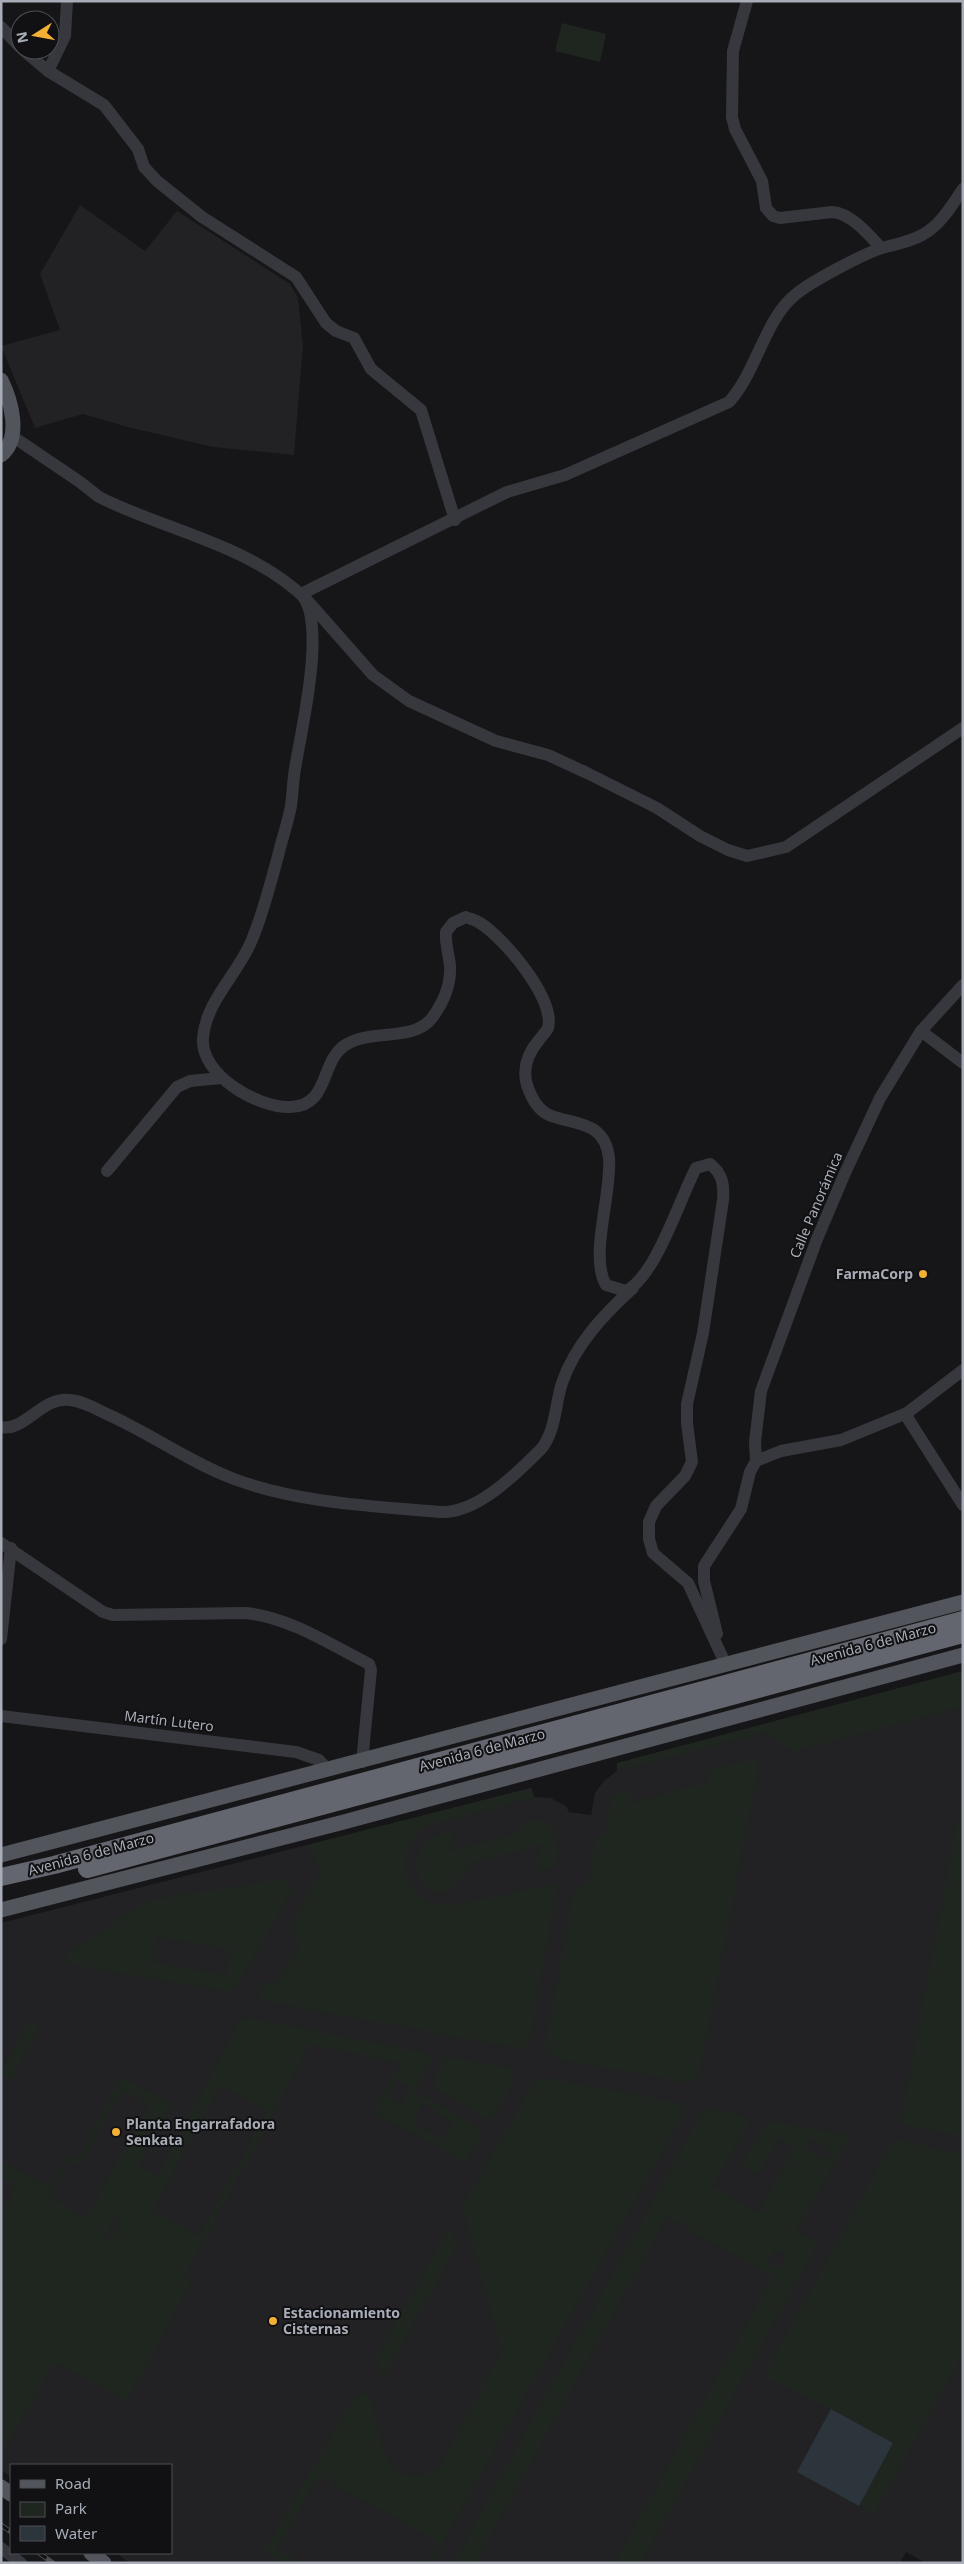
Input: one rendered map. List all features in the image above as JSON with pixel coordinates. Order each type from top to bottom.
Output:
[{"type":"highway","name":"Avenida 6 de Marzo","points":[[1,1877],[63,1863],[963,1620]]},
{"type":"highway","name":"Avenida 6 de Marzo","points":[[1,1889],[57,1877],[274,1820],[963,1634]]},
{"type":"main road","points":[[1,380],[12,409],[12,436],[6,451],[1,455]]},
{"type":"main road","name":"Avenida 6 de Marzo","points":[[1,1855],[362,1762],[963,1602]]},
{"type":"main road","points":[[1,1910],[340,1823],[963,1655]]},
{"type":"main road","points":[[92,2554],[104,2563]]},
{"type":"street","points":[[48,71],[65,36],[67,1]]},
{"type":"street","points":[[747,1],[733,51],[732,117],[735,129],[762,181],[766,208],[773,216],[780,218],[832,212],[840,213],[847,216],[881,248]]},
{"type":"street","points":[[1,27],[10,36]]},
{"type":"street","points":[[35,60],[48,71],[104,105],[138,149],[144,167],[179,200],[236,240],[296,276],[326,323],[336,331],[354,338],[371,368],[422,410],[455,520]]},
{"type":"street","points":[[303,596],[507,492],[565,475],[729,402],[739,391],[775,322],[795,295],[881,248],[924,234],[944,215],[963,189]]},
{"type":"street","points":[[12,436],[99,497],[250,560],[292,586],[318,610],[373,675],[409,702],[496,741],[548,755],[657,808],[700,836],[728,850],[747,856],[786,847],[963,728]]},
{"type":"street","points":[[303,596],[311,616],[313,642],[306,718],[295,764],[291,808],[264,907],[250,945],[213,1005],[203,1039],[206,1058],[221,1078],[273,1106],[293,1107],[311,1100],[322,1090],[336,1054],[346,1044],[369,1036],[416,1029],[430,1019],[442,1002],[449,981],[446,932],[453,923],[466,917],[480,923],[514,953],[540,993],[549,1015],[548,1029],[531,1050],[525,1067],[527,1085],[536,1106],[548,1115],[586,1125],[594,1129],[603,1141],[609,1156],[608,1193],[598,1264],[606,1285],[626,1291],[635,1287]]},
{"type":"street","name":"Calle Panorámica","points":[[726,1665],[704,1581],[704,1566],[741,1509],[750,1472],[756,1461],[760,1391],[817,1239],[880,1098],[921,1031],[963,985]]},
{"type":"street","points":[[921,1031],[963,1063]]},
{"type":"street","points":[[107,1171],[177,1087],[190,1081],[221,1078]]},
{"type":"street","points":[[1,1427],[16,1425],[48,1403],[69,1400],[85,1404],[118,1419],[222,1474],[286,1495],[432,1512],[461,1511],[477,1503],[528,1462],[542,1448],[549,1438],[562,1383],[574,1357],[605,1313],[635,1287],[658,1249],[696,1168],[710,1164],[722,1178],[723,1200],[704,1333],[687,1404],[687,1423],[692,1462],[685,1476],[656,1506],[649,1522],[649,1539],[653,1553],[688,1583],[726,1665]]},
{"type":"street","points":[[756,1461],[780,1451],[841,1440],[905,1414],[963,1370]]},
{"type":"street","points":[[905,1414],[963,1505]]},
{"type":"street","points":[[1,1639],[6,1545]]},
{"type":"street","points":[[6,1545],[103,1612],[113,1615],[246,1613],[265,1615],[285,1621],[369,1664],[371,1670],[362,1762]]},
{"type":"street","name":"Martín Lutero","points":[[1,1716],[296,1752],[319,1760],[328,1770]]},
{"type":"street","points":[[1,2548],[21,2563]]},
{"type":"shaded area","points":[[80,205],[145,251],[177,211],[290,284],[298,298],[303,346],[294,455],[213,447],[128,427],[83,414],[35,428],[1,346],[60,330],[40,274]]},
{"type":"shaded area","points":[[963,1671],[963,2563],[926,2563],[906,2552],[900,2563],[130,2563],[117,2554],[172,2554],[172,2464],[10,2464],[10,2476],[1,2470],[1,1923],[531,1788],[534,1797],[551,1798],[566,1806],[569,1812],[591,1815],[595,1793],[604,1781],[617,1771],[617,1763]]},
{"type":"green space","points":[[562,23],[606,34],[600,62],[555,51]]},
{"type":"green space","points":[[963,1671],[963,1706],[793,1752],[764,1732],[617,1771],[617,1763]]},
{"type":"green space","points":[[755,1759],[759,1766],[698,2079],[689,2083],[563,2060],[548,2053],[545,2047],[574,1890],[588,1882],[596,1837],[605,1835],[613,1795],[625,1792],[631,1795],[632,1803],[708,1782],[709,1770]]},
{"type":"green space","points":[[531,1788],[534,1797],[426,1826],[411,1843],[405,1863],[406,1874],[416,1893],[429,1902],[441,1905],[457,1905],[558,1883],[529,2042],[523,2049],[263,2001],[258,1995],[264,1981],[278,1983],[299,1946],[291,1927],[320,1871],[311,1844]]},
{"type":"green space","points":[[963,1792],[963,2136],[900,2124]]},
{"type":"green space","points":[[537,1819],[548,1823],[553,1829],[557,1846],[557,1858],[555,1865],[552,1867],[539,1871],[537,1858],[544,1844],[473,1862],[449,1892],[435,1892],[424,1885],[418,1876],[417,1864],[420,1852],[427,1841],[439,1834],[456,1833],[448,1851],[514,1834],[529,1821]]},
{"type":"green space","points":[[282,1879],[289,1884],[292,1890],[235,1990],[226,1991],[64,1963],[66,1955],[148,1900]],"holes":[[[157,1937],[230,1950],[226,1975],[153,1962]]]},
{"type":"green space","points":[[246,2017],[426,2053],[433,2058],[414,2091],[481,2129],[481,2138],[465,2162],[374,2112],[400,2063],[310,2044],[186,2274],[193,2279],[127,2401],[55,2362],[1,2455],[1,2210],[14,2191],[13,2183],[1,2176],[1,2162],[51,2188],[68,2155],[78,2160],[117,2085],[124,2078],[172,2105],[138,2165],[157,2176],[239,2022]],"holes":[[[396,2079],[411,2088],[401,2104],[386,2095]],[[220,2085],[267,2111],[199,2236],[153,2210]],[[122,2089],[149,2104],[86,2218],[49,2196],[69,2161],[79,2166]],[[423,2104],[453,2122],[443,2140],[413,2122]],[[115,2217],[122,2220],[110,2241],[105,2238]]]},
{"type":"green space","points":[[30,2020],[40,2025],[11,2080],[1,2075],[1,2062],[6,2064]]},
{"type":"green space","points":[[446,2057],[512,2068],[514,2081],[493,2117],[486,2119],[435,2088],[433,2081]]},
{"type":"green space","points":[[541,2077],[681,2103],[684,2114],[431,2563],[427,2563],[438,2542],[318,2475],[277,2549],[301,2563],[284,2563],[264,2551],[356,2395],[364,2393],[371,2397],[384,2450],[390,2462],[398,2471],[409,2476],[429,2473],[440,2466],[502,2351],[462,2206],[535,2081]]},
{"type":"green space","points":[[713,2108],[748,2117],[749,2123],[713,2186],[758,2213],[794,2148],[779,2139],[759,2174],[741,2166],[768,2121],[850,2136],[796,2231],[818,2243],[641,2563],[614,2563],[773,2277],[667,2217],[475,2563],[453,2563],[702,2112]],"holes":[[[812,2138],[833,2150],[827,2161],[806,2149]],[[775,2249],[787,2255],[780,2269],[768,2262]]]},
{"type":"green space","points":[[894,2139],[963,2154],[963,2353],[873,2515],[859,2506],[893,2443],[831,2409],[763,2377]]},
{"type":"green space","points":[[449,2229],[452,2231],[457,2246],[384,2376],[380,2372],[376,2357]]},
{"type":"water","points":[[831,2409],[893,2443],[859,2506],[797,2472]]},
{"type":"railway","points":[[1,2525],[10,2531]]},
{"type":"railway","points":[[40,2554],[53,2563]]},
{"type":"place","name":"FarmaCorp","points":[[923,1274]]},
{"type":"place","name":"Planta Engarrafadora Senkata","points":[[116,2132]]},
{"type":"place","name":"Estacionamiento Cisternas","points":[[273,2321]]}]
